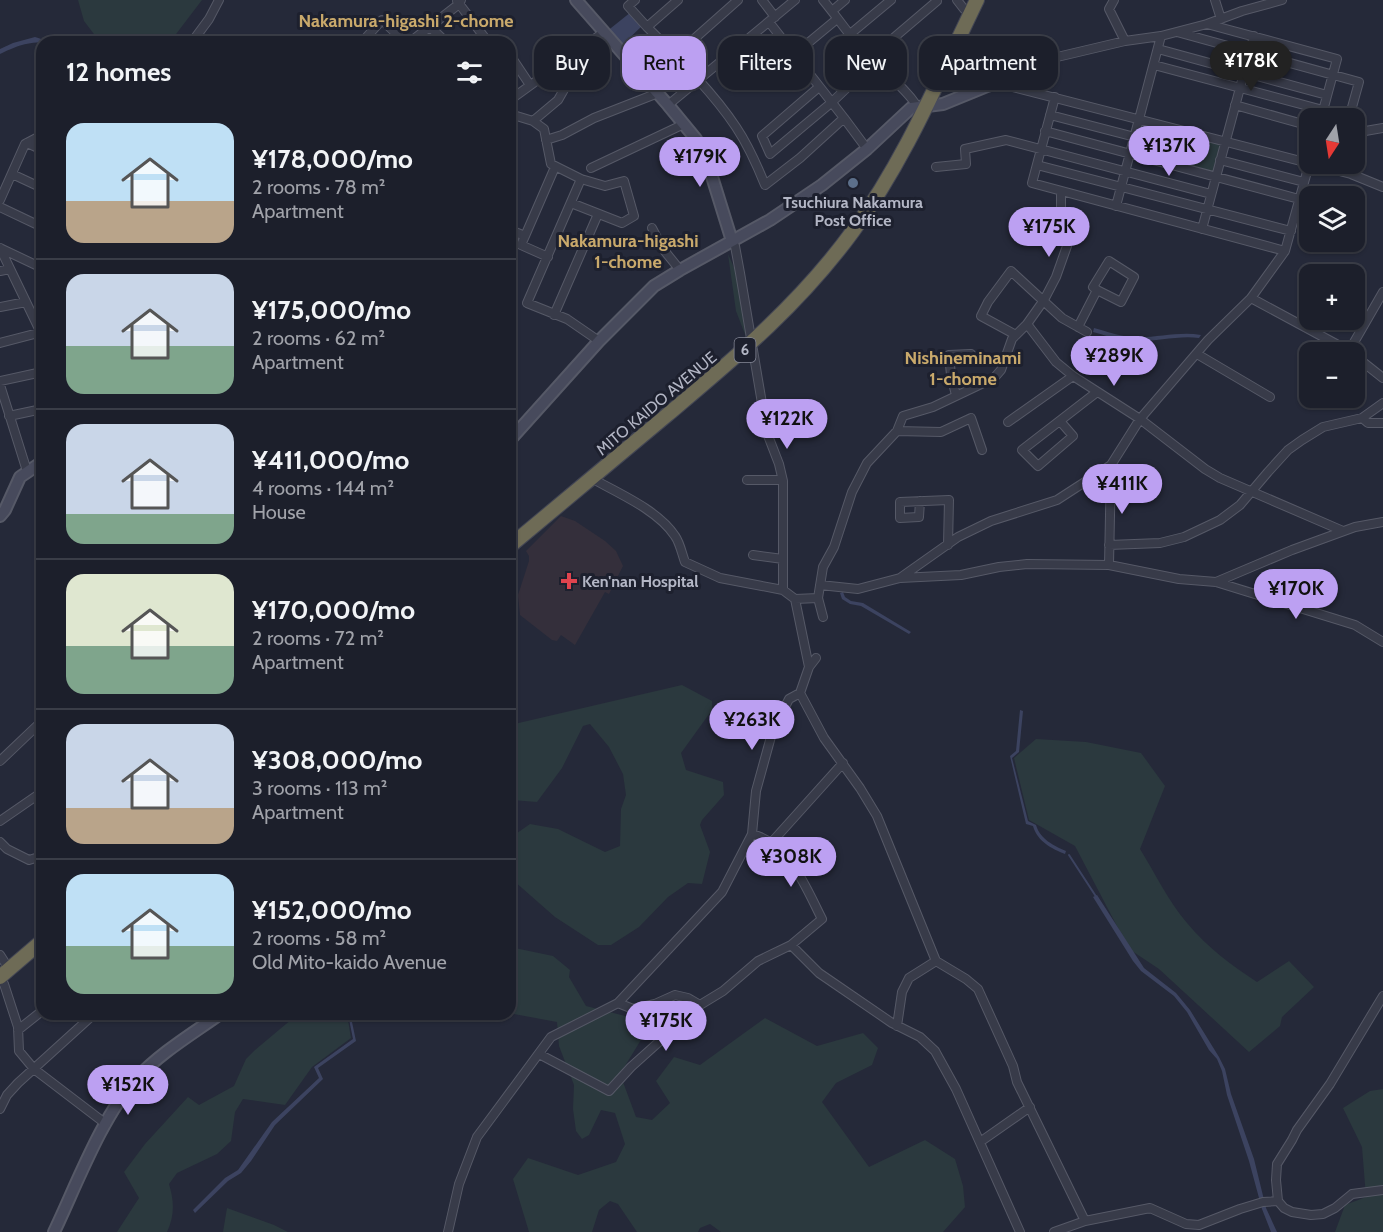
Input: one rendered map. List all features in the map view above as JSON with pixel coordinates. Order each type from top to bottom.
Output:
[{"type":"highway","name":"MITO KAIDO AVENUE","points":[[959,36],[974,6]]},
{"type":"highway","name":"MITO KAIDO AVENUE","points":[[516,541],[751,344],[803,293],[854,230],[901,157],[921,106],[930,90]]},
{"type":"highway","points":[[3,980],[36,946]]},
{"type":"street","points":[[196,36],[219,0]]},
{"type":"street","points":[[635,0],[628,6],[656,36]]},
{"type":"street","points":[[647,27],[678,0]]},
{"type":"street","points":[[697,36],[738,0]]},
{"type":"street","points":[[762,0],[783,36]]},
{"type":"street","points":[[753,36],[795,0]]},
{"type":"street","points":[[823,0],[849,35],[891,0]]},
{"type":"street","points":[[832,11],[845,0]]},
{"type":"street","points":[[957,0],[964,9],[974,6]]},
{"type":"street","points":[[1114,0],[1108,9],[1125,41]]},
{"type":"street","points":[[1215,0],[1221,19]]},
{"type":"street","points":[[1058,57],[1125,41],[1161,36],[1207,24],[1280,0]]},
{"type":"street","points":[[418,36],[459,1],[484,36]]},
{"type":"street","points":[[579,1],[669,105],[702,152],[736,252],[767,433],[782,480],[783,590]]},
{"type":"street","points":[[898,36],[937,1]]},
{"type":"street","points":[[813,39],[837,19]]},
{"type":"street","points":[[367,36],[382,20],[399,36]]},
{"type":"street","points":[[1207,24],[1337,59],[1324,108]]},
{"type":"street","points":[[430,27],[440,36]]},
{"type":"street","points":[[598,36],[604,32]]},
{"type":"street","points":[[1176,32],[1359,82],[1352,108]]},
{"type":"street","points":[[1116,206],[1161,36]]},
{"type":"street","points":[[1202,229],[1254,36]]},
{"type":"street","points":[[1158,49],[1327,95]]},
{"type":"street","points":[[516,64],[530,85]]},
{"type":"street","points":[[706,75],[718,65]]},
{"type":"street","points":[[1154,65],[1315,108]]},
{"type":"street","points":[[813,79],[867,149]]},
{"type":"street","points":[[516,96],[534,82]]},
{"type":"street","points":[[819,87],[762,136],[770,154],[843,90]]},
{"type":"street","points":[[533,121],[558,100],[564,90]]},
{"type":"street","points":[[669,105],[687,90]]},
{"type":"street","points":[[705,90],[736,127],[749,148],[765,185],[800,158],[844,117]]},
{"type":"street","points":[[904,90],[921,106]]},
{"type":"street","points":[[516,433],[599,341],[654,286],[770,220],[822,185],[867,149],[903,114],[921,106],[943,104],[979,90]]},
{"type":"street","points":[[1026,90],[1299,161]]},
{"type":"street","points":[[546,140],[658,93]]},
{"type":"street","points":[[1054,97],[1032,183],[1285,251]]},
{"type":"street","points":[[1235,105],[1299,123]]},
{"type":"street","points":[[1050,115],[1135,137]]},
{"type":"street","points":[[516,116],[533,121],[544,129],[551,164],[555,167],[604,186],[624,181],[634,216],[621,224],[571,203]]},
{"type":"street","points":[[591,168],[684,124]]},
{"type":"street","points":[[1365,131],[1383,128]]},
{"type":"street","points":[[900,578],[957,537],[991,521],[1057,500],[1111,465],[1140,419],[1197,354],[1251,298],[1285,251],[1299,199],[1045,131]]},
{"type":"street","points":[[0,200],[25,144],[36,138]]},
{"type":"street","points":[[936,166],[966,164],[965,149],[1006,140],[1211,194]]},
{"type":"street","points":[[27,143],[36,147]]},
{"type":"street","points":[[1220,159],[1304,182]]},
{"type":"street","points":[[1037,165],[1291,231]]},
{"type":"street","points":[[548,256],[521,244],[555,167]]},
{"type":"street","points":[[12,174],[36,185]]},
{"type":"street","points":[[1303,186],[1306,174]]},
{"type":"street","points":[[1351,174],[1383,187]]},
{"type":"street","points":[[581,179],[527,303],[567,319],[599,341]]},
{"type":"street","points":[[823,617],[818,598],[823,567],[834,547],[852,492],[867,463],[897,431],[903,416],[933,407],[956,394],[994,378],[1001,370],[1012,339],[1028,324],[1044,300],[1056,277],[1067,246],[1061,221],[1061,192]]},
{"type":"street","points":[[0,207],[36,224]]},
{"type":"street","points":[[554,315],[598,214]]},
{"type":"street","points":[[1018,232],[1061,221]]},
{"type":"street","points":[[652,228],[663,249],[680,270]]},
{"type":"street","points":[[516,232],[525,236]]},
{"type":"street","points":[[0,248],[36,264]]},
{"type":"street","points":[[0,248],[36,321]]},
{"type":"street","points":[[1109,261],[1134,277],[1121,302],[1096,290],[1093,287],[1109,261]]},
{"type":"street","points":[[0,271],[10,269]]},
{"type":"street","points":[[1016,335],[981,316],[1011,271],[1062,318],[1087,332]]},
{"type":"street","points":[[1078,327],[1096,290]]},
{"type":"street","points":[[1358,342],[1383,292]]},
{"type":"street","points":[[1251,298],[1332,342]]},
{"type":"street","points":[[0,307],[26,302]]},
{"type":"street","points":[[1028,324],[1056,362],[1073,376],[1140,419],[1205,469],[1220,478],[1343,531]]},
{"type":"street","points":[[0,343],[36,334]]},
{"type":"street","points":[[956,394],[949,355],[971,354]]},
{"type":"street","points":[[1197,354],[1270,397]]},
{"type":"street","points":[[1365,363],[1383,378]]},
{"type":"street","points":[[0,381],[36,373]]},
{"type":"street","points":[[1008,422],[1073,376]]},
{"type":"street","points":[[0,385],[27,471]]},
{"type":"street","points":[[1060,421],[1072,436],[1038,466],[1022,450],[1097,392]]},
{"type":"street","points":[[1109,545],[1160,543],[1184,537],[1220,520],[1240,505],[1281,458],[1302,440],[1323,427],[1362,418],[1383,403]]},
{"type":"street","points":[[9,416],[36,410]]},
{"type":"street","points":[[897,431],[941,432],[971,418],[982,450]]},
{"type":"street","points":[[1362,418],[1368,423],[1383,423]]},
{"type":"street","points":[[1109,565],[1111,465]]},
{"type":"street","points":[[0,516],[20,477],[36,468]]},
{"type":"street","points":[[591,478],[638,504],[663,523],[676,537],[685,562],[720,578],[783,590],[795,599],[818,598]]},
{"type":"street","points":[[747,480],[782,480]]},
{"type":"street","points":[[920,501],[950,500],[948,545]]},
{"type":"street","points":[[1216,582],[1343,531],[1383,522]]},
{"type":"street","points":[[753,555],[783,559]]},
{"type":"street","points":[[820,585],[858,589],[900,578],[961,575],[1027,564],[1109,565],[1179,579],[1216,582],[1355,625],[1383,642]]},
{"type":"street","points":[[795,599],[809,667]]},
{"type":"street","points":[[448,1232],[459,1184],[477,1137],[551,1037],[618,1004],[722,892],[752,834],[756,791],[772,733],[789,699],[800,693],[809,667],[816,658]]},
{"type":"street","points":[[800,693],[824,738],[877,816],[936,961],[978,989],[1013,1066],[1017,1082],[1085,1221]]},
{"type":"street","points":[[0,761],[36,727]]},
{"type":"street","points":[[771,843],[843,764]]},
{"type":"street","points":[[0,821],[36,796]]},
{"type":"street","points":[[539,1054],[609,1091],[631,1067],[700,1005],[723,991],[758,961],[792,945],[822,919],[793,865],[764,837],[752,834]]},
{"type":"street","points":[[0,844],[29,860],[36,858]]},
{"type":"street","points":[[792,945],[819,973],[897,1026],[920,1037],[939,1056],[1020,1232]]},
{"type":"street","points":[[0,955],[3,980],[18,1030],[19,1051],[34,1069],[106,1124]]},
{"type":"street","points":[[897,1026],[902,992],[909,978],[936,961]]},
{"type":"street","points":[[618,1004],[633,1009],[655,1004],[675,995],[688,998],[700,1005]]},
{"type":"street","points":[[1383,996],[1330,1084],[1297,1130],[1277,1164],[1278,1201],[1292,1212],[1323,1214],[1335,1208],[1352,1194],[1383,1190]]},
{"type":"street","points":[[18,1030],[36,1016]]},
{"type":"street","points":[[0,1109],[7,1095],[87,1020]]},
{"type":"street","points":[[54,1232],[106,1124],[136,1079],[156,1061],[212,1020]]},
{"type":"street","points":[[980,1142],[1030,1107]]},
{"type":"street","points":[[1054,1232],[1085,1221],[1150,1208],[1186,1224],[1199,1226],[1252,1205],[1278,1201]]},
{"type":"shaded area","points":[[78,0],[202,0],[175,36],[95,36],[84,21]]},
{"type":"shaded area","points":[[1180,130],[1223,141],[1214,175],[1172,164]]},
{"type":"shaded area","points":[[728,254],[736,272],[746,337],[736,311]]},
{"type":"shaded area","name":"Ken'nan Hospital","points":[[561,516],[575,521],[605,541],[616,551],[623,566],[609,594],[605,592],[575,645],[561,635],[557,641],[552,640],[520,615],[518,595],[529,561],[526,551]]},
{"type":"shaded area","points":[[682,685],[712,701],[712,710],[681,753],[686,770],[723,782],[724,795],[700,825],[710,852],[702,884],[688,883],[668,897],[639,927],[611,945],[598,945],[555,917],[516,883],[516,834],[530,824],[558,829],[605,852],[620,846],[621,809],[626,795],[623,774],[609,747],[590,724],[583,726],[562,768],[537,802],[516,800],[516,724]]},
{"type":"shaded area","points":[[1036,739],[1086,742],[1141,753],[1165,786],[1140,849],[1180,914],[1211,948],[1257,982],[1289,961],[1314,987],[1282,1017],[1280,1026],[1249,1052],[1159,969],[1129,949],[1075,846],[1029,820],[1014,758]]},
{"type":"shaded area","points":[[516,948],[553,956],[570,970],[569,977],[586,1006],[637,1019],[644,1035],[620,1074],[636,1117],[652,1120],[670,1103],[656,1081],[674,1057],[700,1065],[765,1018],[817,1046],[863,1033],[878,1048],[872,1065],[836,1083],[822,1102],[869,1167],[925,1140],[955,1159],[963,1186],[965,1207],[943,1232],[721,1232],[710,1224],[700,1228],[698,1232],[637,1232],[618,1204],[610,1201],[599,1210],[592,1232],[529,1232],[513,1179],[528,1158],[578,1175],[616,1162],[625,1144],[615,1113],[601,1110],[589,1135],[582,1139],[576,1131],[573,1109],[574,1085],[559,1046],[557,1022],[516,1014]]},
{"type":"shaded area","points":[[291,1020],[348,1020],[351,1038],[312,1067],[285,1105],[243,1099],[235,1112],[231,1141],[217,1154],[177,1173],[169,1184],[173,1208],[167,1232],[117,1232],[139,1198],[124,1172],[145,1144],[188,1097],[199,1105],[234,1086],[246,1059]]},
{"type":"shaded area","points":[[1383,1089],[1383,1232],[1335,1232],[1345,1205],[1366,1197],[1362,1147],[1343,1108],[1370,1091]]},
{"type":"shaded area","points":[[227,1208],[274,1225],[288,1232],[223,1232]]},
{"type":"water","points":[[631,12],[643,25],[632,36],[622,36],[622,45],[619,48],[606,32]]},
{"type":"water","points":[[36,37],[36,42],[0,54],[0,49]]},
{"type":"water","points":[[1094,328],[1131,337],[1201,335],[1199,338],[1129,341],[1093,332]]},
{"type":"water","points":[[843,592],[845,597],[851,601],[863,603],[911,632],[909,634],[861,606],[850,604],[842,599],[840,593]]},
{"type":"water","points":[[1020,710],[1023,711],[1019,752],[1012,758],[1028,821],[1036,825],[1048,841],[1066,851],[1065,854],[1046,844],[1038,836],[1033,826],[1026,824],[1010,756],[1016,751]]},
{"type":"water","points":[[1097,895],[1144,968],[1176,993],[1190,1010],[1219,1057],[1254,1159],[1266,1208],[1277,1232],[1271,1232],[1262,1209],[1217,1059],[1174,996],[1141,971],[1133,961],[1093,897]]},
{"type":"water","points":[[349,1020],[357,1020],[352,1022],[356,1041],[318,1068],[323,1079],[275,1125],[241,1173],[228,1181],[195,1213],[193,1210],[225,1178],[238,1170],[272,1122],[319,1078],[314,1067],[353,1039]]},
{"type":"waterway","points":[[1069,855],[1097,898]]},
{"type":"place","name":"Tsuchiura Nakamura Post Office","points":[[853,183]]},
{"type":"place","name":"Ken'nan Hospital","points":[[569,581]]},
{"type":"district","name":"Nakamura-higashi 2-chome","points":[[406,21]]},
{"type":"district","name":"Nakamura-higashi 1-chome","points":[[628,251]]},
{"type":"district","name":"Nishineminami 1-chome","points":[[963,368]]}]
